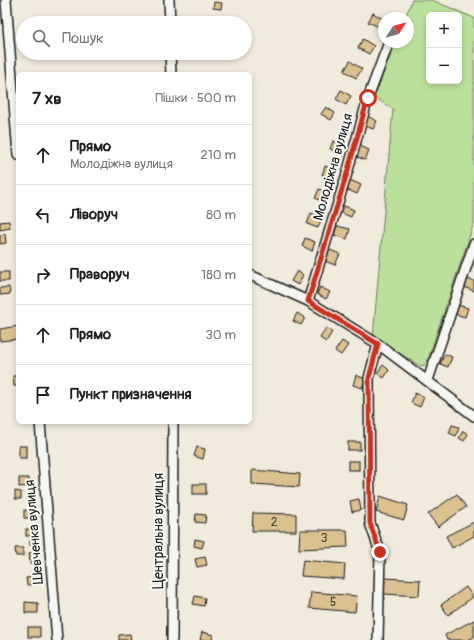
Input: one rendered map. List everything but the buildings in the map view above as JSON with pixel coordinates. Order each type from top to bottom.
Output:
[{"type":"street","points":[[6,0],[16,129]]},
{"type":"street","points":[[169,0],[170,16]]},
{"type":"street","name":"Молодіжна вулиця","points":[[308,301],[348,170],[368,98],[387,48]]},
{"type":"street","points":[[170,60],[171,72]]},
{"type":"street","points":[[428,380],[474,244]]},
{"type":"street","points":[[252,276],[308,301],[378,344],[474,416]]},
{"type":"street","points":[[378,344],[369,378],[370,523],[380,552],[378,640]]},
{"type":"street","name":"Шевченка вулиця","points":[[40,424],[57,640]]},
{"type":"street","name":"Центральна вулиця","points":[[172,640],[173,424]]},
{"type":"green space","points":[[412,0],[432,0],[460,12],[426,12],[426,84],[462,84],[462,13],[474,18],[474,223],[426,365],[420,366],[373,337],[393,109],[374,97],[394,48],[414,48],[414,12],[407,12]]},
{"type":"route","points":[[368,98],[348,170],[308,301],[378,344],[369,378],[370,523],[380,552]]}]
